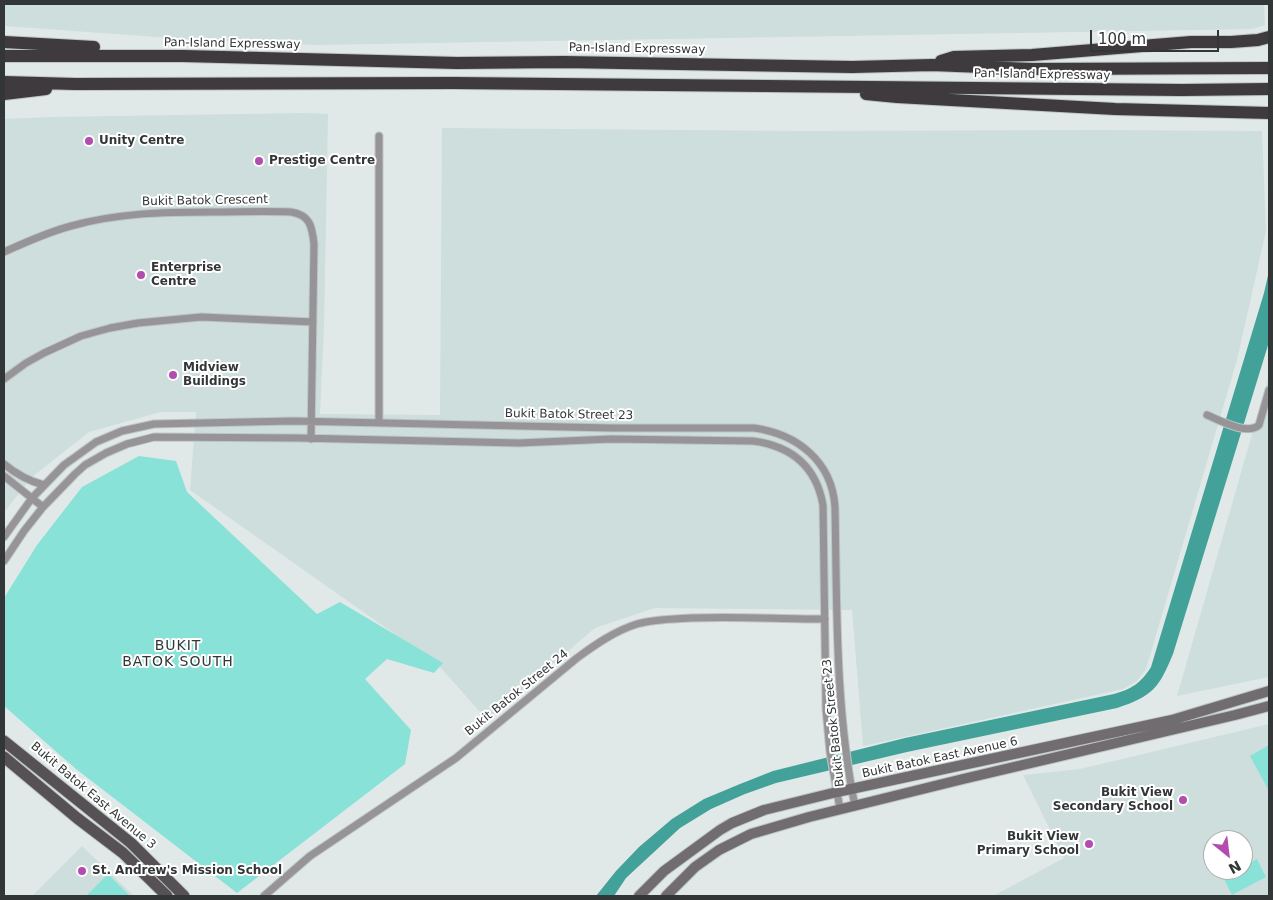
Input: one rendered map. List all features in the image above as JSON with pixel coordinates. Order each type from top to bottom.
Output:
[{"type":"highway","points":[[932,65],[954,57],[1032,55],[1191,42],[1231,42],[1269,38]]},
{"type":"highway","points":[[4,42],[162,52],[183,56]]},
{"type":"highway","name":"Pan-Island Expressway","points":[[4,56],[183,56],[456,63],[564,62],[852,67],[932,65],[1032,69],[1266,68]]},
{"type":"highway","name":"Pan-Island Expressway","points":[[4,82],[75,84],[464,84],[1172,90],[1268,89]]},
{"type":"highway","points":[[4,94],[75,84]]},
{"type":"highway","points":[[784,86],[897,97],[1269,114]]},
{"type":"main road","name":"Bukit Batok East Avenue 6","points":[[639,896],[664,871],[696,847],[732,823],[764,810],[837,792],[1172,720],[1269,691]]},
{"type":"main road","name":"Bukit Batok East Avenue 6","points":[[666,896],[695,867],[720,850],[751,834],[840,809],[1269,706]]},
{"type":"main road","name":"Bukit Batok East Avenue 3","points":[[4,741],[131,843],[184,896]]},
{"type":"main road","name":"Bukit Batok East Avenue 3","points":[[4,757],[76,818],[123,853],[167,896]]},
{"type":"street","points":[[379,136],[379,423]]},
{"type":"street","name":"Bukit Batok Crescent","points":[[4,252],[71,226],[109,217],[143,213],[265,212],[297,213],[305,217],[309,222],[313,238],[311,438]]},
{"type":"street","points":[[4,379],[26,363],[56,347],[81,336],[110,328],[138,323],[200,317],[313,322]]},
{"type":"street","points":[[1207,415],[1244,429],[1254,429],[1259,425],[1269,390]]},
{"type":"street","name":"Bukit Batok Street 23","points":[[4,537],[32,498],[64,466],[96,442],[122,431],[154,424],[269,421],[670,429],[754,428],[780,434],[792,439],[813,455],[824,470],[835,499],[837,619],[842,708],[848,767],[855,806]]},
{"type":"street","name":"Bukit Batok Street 23","points":[[4,561],[43,507],[85,465],[116,448],[144,439],[162,437],[311,438],[519,443],[611,439],[754,441],[773,444],[790,452],[803,464],[813,477],[823,505],[826,709],[830,752],[840,809]]},
{"type":"street","points":[[4,464],[22,477],[44,485]]},
{"type":"street","points":[[4,476],[43,507]]},
{"type":"street","name":"Bukit Batok Street 24","points":[[264,896],[310,856],[456,758],[577,658],[617,632],[638,624],[660,619],[716,617],[825,619]]},
{"type":"shaded area","points":[[4,4],[1264,4],[1265,25],[1253,29],[317,45],[199,40],[4,26]]},
{"type":"shaded area","points":[[328,114],[324,327],[320,414],[440,415],[442,128],[803,131],[1262,131],[1266,231],[1237,360],[1146,669],[1137,681],[1123,689],[863,746],[852,610],[655,608],[595,628],[487,720],[433,659],[190,490],[196,412],[161,412],[89,432],[32,477],[4,512],[4,119]]},
{"type":"shaded area","points":[[1269,271],[1269,342],[1173,654],[1159,683],[1147,695],[1117,708],[907,752],[776,783],[745,794],[711,809],[680,828],[626,878],[614,896],[596,896],[639,847],[672,819],[704,799],[740,784],[773,771],[905,738],[1114,694],[1126,690],[1140,681],[1151,667]]},
{"type":"shaded area","points":[[1269,375],[1269,677],[1177,696]]},
{"type":"shaded area","points":[[139,456],[176,461],[187,492],[317,614],[340,602],[443,663],[434,673],[387,659],[365,679],[411,730],[405,764],[237,893],[76,769],[4,706],[4,598],[37,545],[82,487]]},
{"type":"shaded area","name":"Bukit View Secondary School","points":[[1269,724],[1269,896],[993,896],[1064,858],[1023,775],[1080,769]]},
{"type":"shaded area","points":[[1269,745],[1269,791],[1250,756]]},
{"type":"shaded area","name":"St. Andrew's Mission School","points":[[82,846],[134,896],[32,896]]},
{"type":"shaded area","points":[[1257,859],[1266,877],[1232,895],[1224,880],[1253,880],[1253,861]]},
{"type":"shaded area","points":[[108,874],[130,896],[86,896]]},
{"type":"place","name":"Unity Centre","points":[[89,141]]},
{"type":"place","name":"Prestige Centre","points":[[259,161]]},
{"type":"place","name":"Enterprise Centre","points":[[141,275]]},
{"type":"place","name":"Midview Buildings","points":[[173,375]]},
{"type":"place","name":"Bukit View Secondary School","points":[[1183,800]]},
{"type":"place","name":"Bukit View Primary School","points":[[1089,844]]},
{"type":"place","name":"St. Andrew's Mission School","points":[[82,871]]},
{"type":"district","name":"BUKIT BATOK SOUTH","points":[[178,654]]}]
